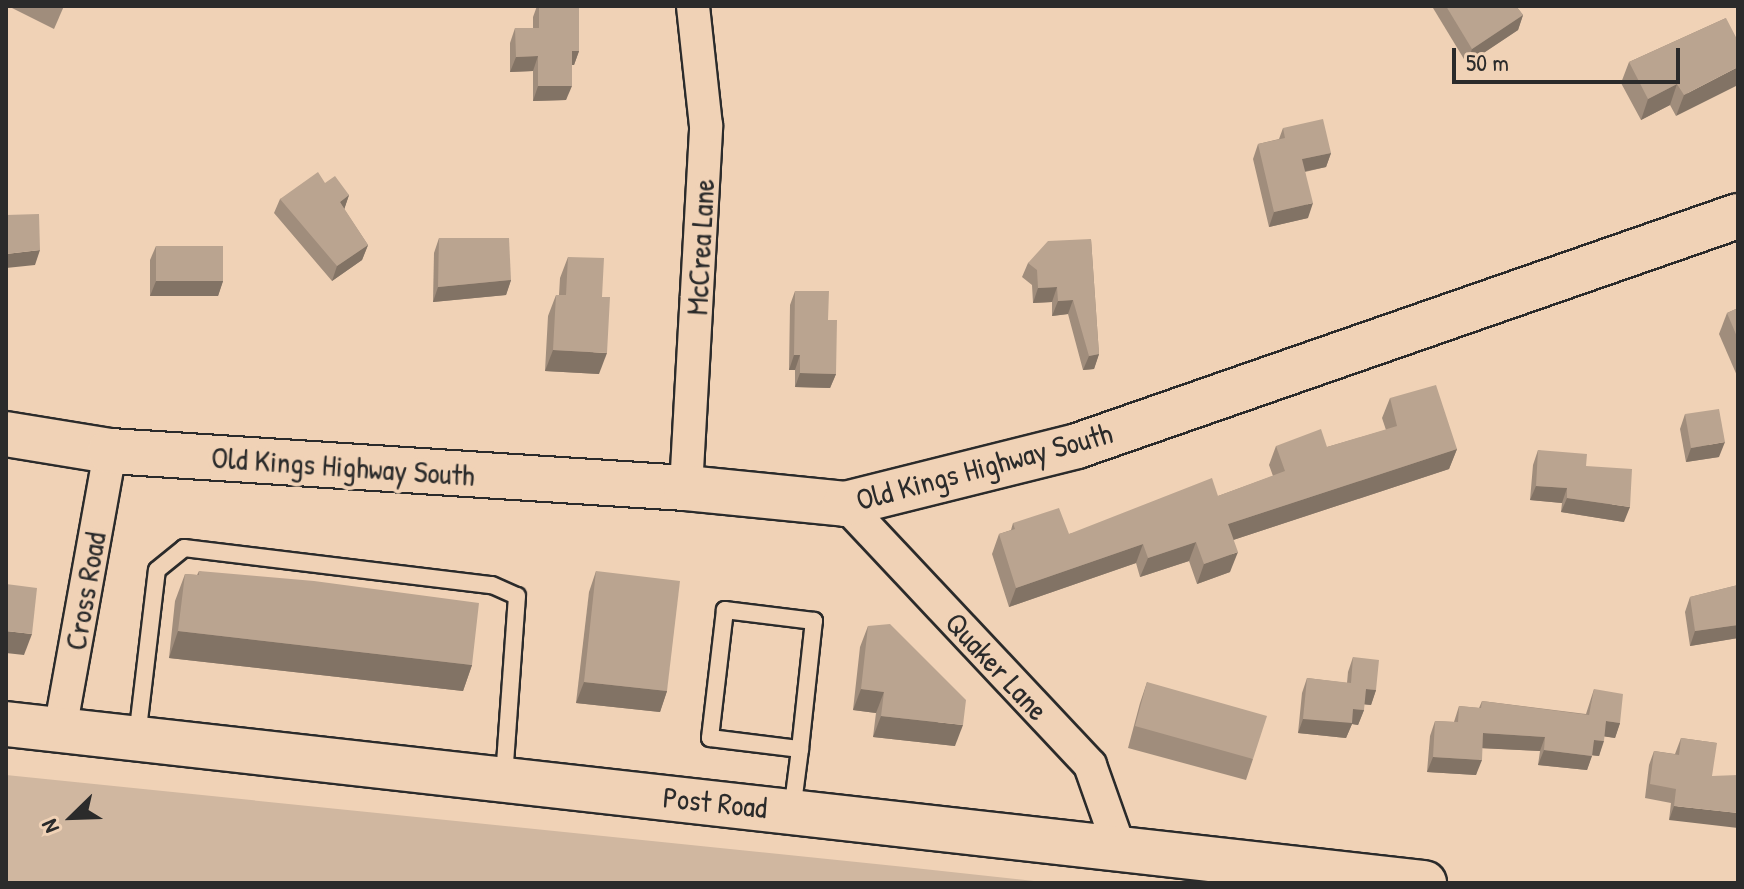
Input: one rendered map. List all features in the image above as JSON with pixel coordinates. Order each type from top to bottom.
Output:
[{"type":"street","name":"McCrea Lane","points":[[686,488],[706,126],[693,6]]},
{"type":"street","name":"Old Kings Highway South","points":[[6,434],[110,451],[686,488],[845,504],[1077,446],[1738,216]]},
{"type":"street","name":"Cross Road","points":[[60,730],[110,451]]},
{"type":"street","name":"Quaker Lane","points":[[845,504],[1090,765],[1119,847]]},
{"type":"street","name":"Post Road","points":[[6,724],[1424,883]]},
{"type":"lane","points":[[137,738],[157,570],[184,548],[492,585],[517,596],[504,778]]},
{"type":"lane","points":[[792,811],[800,749],[814,621],[725,610],[710,738],[800,749]]},
{"type":"shaded area","points":[[6,775],[905,867],[1052,883],[6,883]]},
{"type":"building","points":[[539,6],[579,6],[579,51],[572,51],[572,86],[538,86],[538,56],[516,57],[515,28],[539,28]]},
{"type":"building","points":[[1446,6],[1516,6],[1523,15],[1472,49]]},
{"type":"building","points":[[1726,18],[1738,41],[1738,67],[1684,95],[1677,84],[1648,99],[1629,62]]},
{"type":"building","points":[[1323,119],[1331,153],[1302,159],[1313,203],[1274,212],[1258,144],[1285,138],[1283,128]]},
{"type":"building","points":[[318,172],[325,183],[335,176],[349,195],[340,202],[368,245],[337,266],[280,199]]},
{"type":"building","points":[[39,214],[40,250],[6,254],[6,215]]},
{"type":"building","points":[[439,238],[509,238],[511,280],[438,287]]},
{"type":"building","points":[[1091,239],[1099,354],[1089,356],[1073,300],[1058,301],[1057,287],[1038,288],[1037,270],[1028,263],[1048,241]]},
{"type":"building","points":[[156,246],[223,246],[223,281],[156,281]]},
{"type":"building","points":[[568,257],[604,258],[602,297],[610,297],[607,353],[553,350],[556,295],[566,295]]},
{"type":"building","points":[[795,291],[829,291],[828,320],[837,320],[836,374],[800,373],[800,355],[794,355]]},
{"type":"building","points":[[1738,308],[1738,339],[1727,313]]},
{"type":"building","points":[[1436,385],[1457,449],[1228,524],[1238,552],[1204,564],[1196,542],[1148,558],[1143,544],[1016,588],[999,534],[1015,529],[1013,523],[1059,508],[1069,534],[1212,478],[1218,496],[1285,471],[1276,446],[1321,429],[1327,447],[1397,426],[1390,398]]},
{"type":"building","points":[[1719,409],[1725,442],[1691,448],[1685,414]]},
{"type":"building","points":[[1538,450],[1587,454],[1586,466],[1632,469],[1630,507],[1567,498],[1567,488],[1536,486]]},
{"type":"building","points":[[199,571],[314,581],[479,603],[472,665],[178,631],[185,574],[199,575]]},
{"type":"building","points":[[596,571],[680,581],[667,691],[584,682]]},
{"type":"building","points":[[6,584],[37,588],[32,634],[6,631]]},
{"type":"building","points":[[1738,585],[1738,625],[1695,631],[1690,597]]},
{"type":"building","points":[[890,624],[966,700],[963,725],[881,716],[884,692],[861,689],[868,626]]},
{"type":"building","points":[[1353,657],[1379,660],[1376,690],[1366,689],[1364,710],[1353,709],[1352,723],[1303,719],[1307,678],[1351,683]]},
{"type":"building","points":[[1147,682],[1267,716],[1253,759],[1135,726]]},
{"type":"building","points":[[1594,689],[1623,694],[1620,723],[1606,721],[1604,741],[1594,740],[1592,756],[1544,750],[1545,737],[1483,733],[1482,760],[1433,757],[1435,721],[1458,722],[1459,706],[1481,708],[1482,701],[1589,715]]},
{"type":"building","points":[[1681,738],[1717,743],[1712,776],[1738,775],[1738,813],[1674,806],[1676,789],[1650,784],[1654,751],[1679,755]]}]
